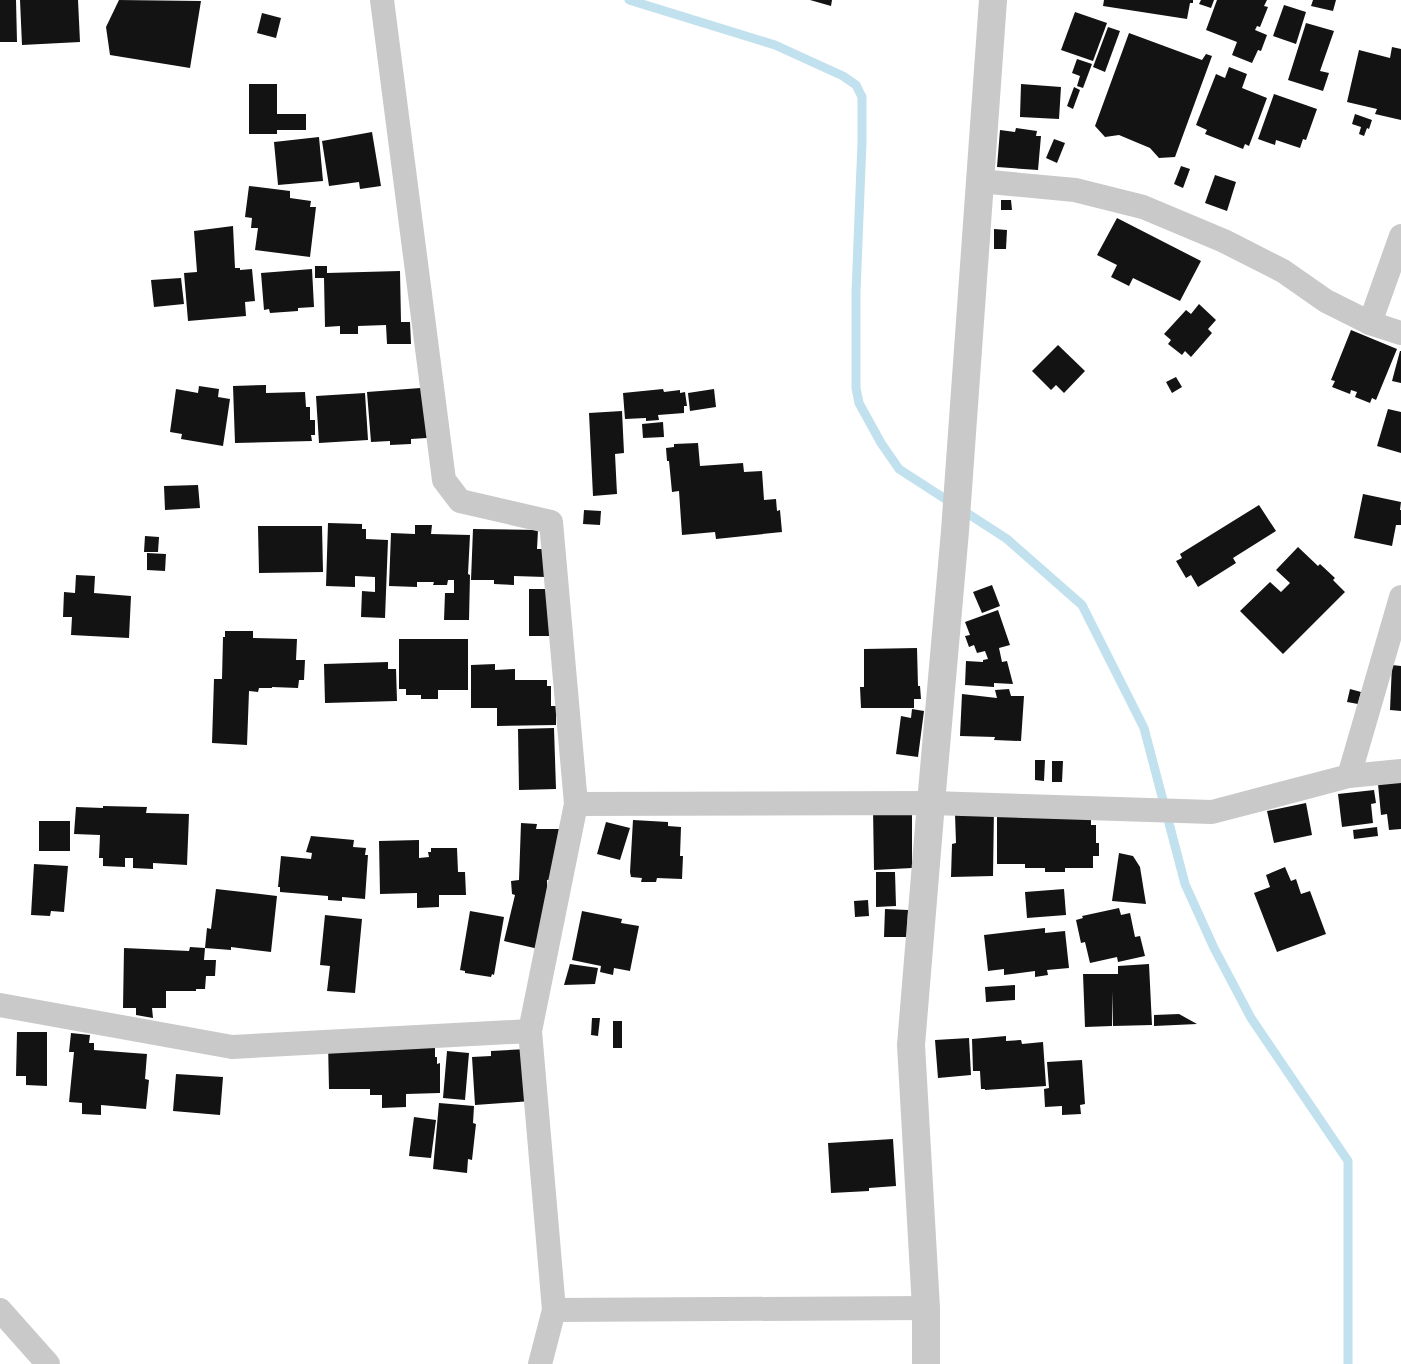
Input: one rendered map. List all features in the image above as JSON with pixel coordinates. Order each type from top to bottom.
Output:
[{"type":"street","points":[[382,0],[444,480],[460,501],[550,522],[576,804],[530,1031],[554,1310],[540,1364]]},
{"type":"street","points":[[926,1364],[926,1308],[911,1045],[930,803],[956,532],[993,0]]},
{"type":"street","points":[[979,181],[1074,190],[1143,207],[1224,241],[1284,271],[1326,301],[1370,323],[1401,333]]},
{"type":"street","points":[[1370,323],[1401,236]]},
{"type":"street","points":[[1349,776],[1401,597]]},
{"type":"street","points":[[576,804],[930,803],[1212,812],[1349,776],[1401,771]]},
{"type":"street","points":[[0,1005],[232,1047],[530,1031]]},
{"type":"street","points":[[554,1310],[926,1308]]},
{"type":"street","points":[[0,1310],[48,1364]]},
{"type":"building","points":[[0,0],[16,0],[17,42],[0,42]]},
{"type":"building","points":[[20,0],[78,0],[80,42],[22,45]]},
{"type":"building","points":[[119,0],[201,1],[190,68],[110,55],[106,27]]},
{"type":"building","points":[[810,0],[832,0],[831,6]]},
{"type":"building","points":[[1104,0],[1193,0],[1193,3],[1190,3],[1187,19],[1103,6]]},
{"type":"building","points":[[1201,0],[1214,0],[1211,8],[1199,4]]},
{"type":"building","points":[[1217,0],[1267,0],[1264,6],[1268,7],[1260,27],[1257,26],[1255,30],[1267,35],[1261,51],[1258,50],[1252,63],[1232,55],[1237,42],[1206,30]]},
{"type":"building","points":[[1313,0],[1336,0],[1333,11],[1311,6]]},
{"type":"building","points":[[1284,5],[1306,12],[1296,44],[1273,36]]},
{"type":"building","points":[[1075,12],[1107,23],[1093,61],[1061,50]]},
{"type":"building","points":[[262,13],[281,18],[276,38],[257,33]]},
{"type":"building","points":[[1306,23],[1334,31],[1320,71],[1329,73],[1323,91],[1288,80]]},
{"type":"building","points":[[1108,27],[1120,31],[1105,72],[1093,67]]},
{"type":"building","points":[[1129,33],[1202,60],[1206,54],[1212,56],[1175,157],[1159,158],[1150,148],[1119,135],[1105,137],[1095,126]]},
{"type":"building","points":[[1392,47],[1401,49],[1401,120],[1375,114],[1377,109],[1347,102],[1359,50],[1390,58]]},
{"type":"building","points":[[1077,59],[1092,64],[1083,88],[1077,86],[1080,76],[1072,73]]},
{"type":"building","points":[[1229,67],[1247,74],[1242,88],[1267,98],[1249,146],[1245,144],[1243,149],[1205,134],[1207,130],[1196,125],[1216,74],[1225,78]]},
{"type":"building","points":[[249,84],[277,84],[277,114],[306,114],[306,130],[277,130],[277,134],[249,134]]},
{"type":"building","points":[[1021,84],[1061,87],[1059,119],[1020,117]]},
{"type":"building","points":[[1074,87],[1080,90],[1073,109],[1067,106]]},
{"type":"building","points":[[1274,94],[1317,109],[1306,140],[1303,139],[1300,148],[1276,140],[1275,145],[1258,139]]},
{"type":"building","points":[[1355,114],[1372,120],[1364,136],[1359,134],[1361,127],[1352,124]]},
{"type":"building","points":[[1016,128],[1037,131],[1036,136],[1041,136],[1038,170],[997,167],[1000,130],[1015,132]]},
{"type":"building","points":[[372,132],[381,186],[360,189],[359,182],[329,186],[322,141]]},
{"type":"building","points":[[319,137],[323,181],[278,185],[274,142]]},
{"type":"building","points":[[1054,139],[1065,143],[1057,163],[1046,158]]},
{"type":"building","points":[[1181,166],[1190,169],[1183,188],[1174,184]]},
{"type":"building","points":[[1215,175],[1236,182],[1227,211],[1205,203]]},
{"type":"building","points":[[249,186],[290,191],[290,198],[311,201],[310,207],[316,207],[310,257],[255,250],[258,228],[251,228],[252,218],[245,217]]},
{"type":"building","points":[[1001,200],[1011,200],[1012,210],[1001,210]]},
{"type":"building","points":[[1117,218],[1201,261],[1180,301],[1133,278],[1129,286],[1111,277],[1117,265],[1097,255]]},
{"type":"building","points":[[233,226],[235,268],[240,268],[240,270],[252,269],[255,301],[245,302],[246,316],[188,321],[184,273],[197,272],[194,231]]},
{"type":"building","points":[[994,229],[1007,230],[1006,249],[994,249]]},
{"type":"building","points":[[315,266],[327,266],[327,273],[400,271],[401,322],[410,322],[411,344],[387,344],[386,325],[358,326],[358,334],[340,334],[340,326],[325,327],[324,278],[315,278]]},
{"type":"building","points":[[312,269],[314,307],[298,308],[298,311],[270,313],[269,309],[264,310],[261,273]]},
{"type":"building","points":[[181,278],[184,304],[154,307],[151,280]]},
{"type":"building","points":[[1199,304],[1216,320],[1208,329],[1212,333],[1191,357],[1185,351],[1182,355],[1168,344],[1171,340],[1164,334],[1186,310],[1191,314]]},
{"type":"building","points":[[1351,330],[1397,349],[1376,400],[1372,398],[1370,403],[1355,397],[1357,392],[1351,390],[1350,394],[1332,387],[1335,381],[1331,380]]},
{"type":"building","points":[[1058,345],[1085,371],[1064,393],[1056,385],[1051,390],[1032,371]]},
{"type":"building","points":[[1401,351],[1401,383],[1392,381]]},
{"type":"building","points":[[1176,377],[1182,387],[1172,393],[1166,382]]},
{"type":"building","points":[[266,385],[266,393],[305,392],[306,407],[310,407],[310,420],[315,420],[315,435],[311,435],[312,441],[235,443],[233,386]]},
{"type":"building","points":[[199,386],[219,389],[218,397],[230,399],[223,446],[181,439],[182,434],[170,432],[176,389],[198,393]]},
{"type":"building","points":[[434,387],[442,437],[411,439],[411,444],[390,445],[390,441],[371,442],[367,392]]},
{"type":"building","points":[[663,389],[664,392],[680,390],[680,393],[685,392],[687,406],[684,406],[684,413],[658,415],[659,420],[646,421],[646,418],[625,419],[623,393]]},
{"type":"building","points":[[714,389],[716,407],[690,411],[688,393]]},
{"type":"building","points":[[365,393],[368,440],[319,443],[316,396]]},
{"type":"building","points":[[1388,409],[1401,412],[1401,453],[1377,446]]},
{"type":"building","points":[[622,411],[624,453],[615,454],[617,494],[593,496],[589,413]]},
{"type":"building","points":[[663,422],[664,437],[643,438],[642,424]]},
{"type":"building","points":[[698,443],[700,466],[743,463],[744,472],[762,471],[764,500],[776,499],[777,511],[780,510],[782,532],[716,539],[715,532],[682,535],[679,491],[672,492],[666,448],[674,447],[674,444]]},
{"type":"building","points":[[198,485],[200,508],[165,510],[164,486]]},
{"type":"building","points":[[1363,494],[1401,502],[1401,525],[1396,525],[1392,546],[1354,538]]},
{"type":"building","points":[[1259,505],[1276,531],[1233,558],[1236,563],[1198,587],[1191,575],[1186,578],[1176,561],[1182,558],[1180,554]]},
{"type":"building","points":[[584,510],[601,511],[600,525],[583,524]]},
{"type":"building","points":[[328,523],[362,524],[362,529],[366,529],[366,539],[388,540],[385,618],[361,617],[362,591],[375,592],[375,577],[355,576],[355,587],[326,586]]},
{"type":"building","points":[[415,525],[432,525],[431,534],[470,535],[468,574],[470,575],[469,620],[444,620],[445,593],[454,593],[454,580],[448,580],[447,585],[433,585],[434,582],[417,582],[417,587],[389,586],[391,533],[415,534]]},
{"type":"building","points":[[258,526],[322,526],[323,572],[259,573]]},
{"type":"building","points":[[473,529],[538,530],[537,549],[546,549],[545,577],[514,576],[514,585],[494,584],[494,580],[471,580]]},
{"type":"building","points":[[145,536],[159,537],[158,552],[144,552]]},
{"type":"building","points":[[1298,547],[1318,566],[1320,564],[1335,578],[1333,580],[1345,592],[1283,654],[1240,611],[1270,582],[1281,592],[1290,583],[1276,570]]},
{"type":"building","points":[[147,553],[166,554],[165,571],[147,570]]},
{"type":"building","points":[[76,575],[95,576],[94,593],[131,596],[129,638],[71,635],[72,617],[63,617],[64,592],[75,593]]},
{"type":"building","points":[[992,585],[1000,606],[982,613],[973,592]]},
{"type":"building","points":[[529,589],[558,589],[558,636],[529,636]]},
{"type":"building","points":[[998,610],[1010,645],[999,648],[1002,662],[1007,661],[1013,684],[994,683],[994,687],[965,685],[966,661],[983,662],[983,660],[988,659],[985,651],[977,653],[974,645],[969,647],[965,636],[970,635],[965,622]]},
{"type":"building","points":[[225,631],[253,631],[253,638],[297,639],[296,660],[305,660],[304,680],[299,680],[298,688],[272,687],[259,688],[258,692],[249,691],[247,745],[212,743],[214,679],[222,679],[223,637],[225,637]]},
{"type":"building","points":[[399,639],[468,639],[468,690],[438,690],[438,699],[421,699],[421,695],[406,695],[406,689],[399,689]]},
{"type":"building","points":[[917,648],[918,686],[920,686],[921,699],[914,699],[914,708],[861,708],[860,687],[864,687],[864,649]]},
{"type":"building","points":[[388,662],[388,669],[396,669],[397,701],[325,703],[324,664]]},
{"type":"building","points":[[495,664],[495,670],[515,669],[515,680],[547,680],[547,686],[551,686],[551,706],[556,706],[556,725],[497,726],[497,708],[471,708],[471,665]]},
{"type":"building","points":[[1392,665],[1401,666],[1401,711],[1390,710]]},
{"type":"building","points":[[1009,689],[1011,696],[1024,696],[1021,741],[994,740],[995,737],[960,736],[962,694],[997,698],[995,690]]},
{"type":"building","points":[[1350,689],[1361,692],[1358,704],[1347,702]]},
{"type":"building","points":[[912,709],[924,711],[918,757],[896,754],[901,716],[911,718]]},
{"type":"building","points":[[554,728],[556,789],[519,790],[518,729]]},
{"type":"building","points":[[1035,760],[1045,760],[1044,781],[1035,780]]},
{"type":"building","points":[[1052,761],[1063,761],[1062,782],[1052,782]]},
{"type":"building","points":[[1401,781],[1401,829],[1389,830],[1387,814],[1381,815],[1378,784]]},
{"type":"building","points":[[1374,790],[1376,803],[1371,804],[1373,823],[1342,827],[1338,794]]},
{"type":"building","points":[[912,803],[912,868],[874,870],[873,808]]},
{"type":"building","points":[[1306,803],[1312,835],[1274,843],[1267,811]]},
{"type":"building","points":[[103,806],[147,807],[146,813],[189,814],[187,865],[153,863],[153,869],[133,868],[133,858],[125,858],[125,867],[103,866],[103,858],[99,858],[100,835],[74,834],[76,807],[103,808]]},
{"type":"building","points":[[994,806],[993,876],[951,877],[952,844],[956,843],[955,814]]},
{"type":"building","points":[[997,807],[1091,818],[1091,825],[1096,825],[1096,843],[1099,843],[1099,856],[1093,856],[1093,868],[1065,868],[1065,872],[1045,872],[1045,868],[1025,868],[1025,864],[997,864]]},
{"type":"building","points":[[633,820],[668,822],[668,826],[681,827],[680,856],[683,856],[682,879],[657,878],[656,882],[641,882],[642,878],[631,877]]},
{"type":"building","points":[[39,821],[70,821],[70,851],[39,851]]},
{"type":"building","points":[[606,822],[630,828],[620,860],[597,854]]},
{"type":"building","points":[[521,823],[537,824],[536,829],[559,829],[559,879],[547,880],[548,903],[543,950],[504,941],[515,895],[512,894],[511,881],[519,880]]},
{"type":"building","points":[[1377,827],[1378,836],[1354,839],[1353,830]]},
{"type":"building","points":[[311,836],[354,840],[353,847],[366,848],[365,855],[368,855],[365,899],[342,897],[342,901],[328,900],[328,896],[280,892],[280,887],[278,887],[281,856],[311,859],[312,853],[306,852]]},
{"type":"building","points":[[419,840],[419,858],[429,857],[428,852],[431,852],[431,848],[457,848],[458,872],[465,872],[466,895],[439,895],[439,907],[417,908],[417,893],[380,894],[379,841]]},
{"type":"building","points":[[1119,853],[1133,856],[1140,867],[1146,904],[1112,901]]},
{"type":"building","points":[[34,864],[68,866],[64,912],[51,911],[50,916],[31,915]]},
{"type":"building","points":[[1285,867],[1291,881],[1296,879],[1301,894],[1310,891],[1326,934],[1277,952],[1254,893],[1270,887],[1266,875]]},
{"type":"building","points":[[876,872],[895,872],[896,906],[876,907]]},
{"type":"building","points":[[216,889],[277,896],[271,952],[231,947],[231,950],[205,948],[207,928],[211,929]]},
{"type":"building","points":[[1064,889],[1066,915],[1027,918],[1025,892]]},
{"type":"building","points":[[868,900],[869,916],[855,917],[854,901]]},
{"type":"building","points":[[1119,908],[1121,915],[1130,913],[1135,937],[1140,936],[1145,956],[1118,962],[1117,957],[1090,963],[1085,942],[1081,943],[1076,920],[1083,918],[1082,916]]},
{"type":"building","points":[[885,909],[908,910],[907,937],[884,937]]},
{"type":"building","points":[[470,911],[504,917],[494,975],[492,974],[491,977],[465,973],[465,971],[460,970]]},
{"type":"building","points":[[582,911],[622,919],[621,923],[639,926],[630,971],[614,968],[613,975],[600,972],[601,966],[572,960]]},
{"type":"building","points":[[325,915],[362,919],[355,993],[327,991],[330,966],[320,965]]},
{"type":"building","points":[[1045,928],[1045,933],[1065,931],[1069,968],[1047,970],[1048,975],[1035,977],[1035,971],[1004,975],[1004,969],[988,971],[984,935]]},
{"type":"building","points":[[190,947],[205,948],[204,960],[216,960],[215,976],[206,976],[205,989],[196,989],[196,991],[166,991],[166,1008],[152,1008],[153,1018],[136,1015],[136,1008],[123,1008],[124,948],[189,951]]},
{"type":"building","points":[[570,964],[598,968],[595,984],[564,985]]},
{"type":"building","points":[[1149,964],[1152,1025],[1113,1026],[1112,991],[1112,1026],[1085,1027],[1083,974],[1118,974],[1118,966]]},
{"type":"building","points":[[1015,985],[1015,1000],[986,1002],[985,987]]},
{"type":"building","points":[[1179,1014],[1197,1024],[1154,1026],[1154,1015]]},
{"type":"building","points":[[592,1018],[600,1018],[598,1036],[591,1035]]},
{"type":"building","points":[[613,1021],[622,1021],[622,1048],[613,1048]]},
{"type":"building","points":[[17,1032],[47,1032],[47,1086],[26,1085],[26,1076],[16,1076]]},
{"type":"building","points":[[71,1033],[90,1035],[89,1043],[94,1043],[94,1050],[147,1054],[145,1079],[149,1080],[146,1109],[101,1105],[101,1115],[82,1114],[82,1103],[69,1102],[74,1052],[69,1052]]},
{"type":"building","points":[[1006,1036],[1006,1041],[1021,1040],[1022,1044],[1043,1042],[1046,1086],[981,1089],[980,1071],[973,1071],[972,1039]]},
{"type":"building","points":[[969,1038],[971,1075],[938,1078],[935,1040]]},
{"type":"building","points":[[328,1042],[435,1044],[435,1057],[437,1057],[437,1064],[440,1063],[440,1093],[406,1094],[406,1107],[382,1108],[382,1095],[370,1095],[370,1089],[329,1089]]},
{"type":"building","points":[[527,1049],[531,1101],[475,1105],[472,1057],[491,1056],[491,1051]]},
{"type":"building","points":[[447,1051],[469,1053],[465,1100],[443,1098]]},
{"type":"building","points":[[1082,1060],[1085,1104],[1080,1105],[1081,1114],[1062,1115],[1062,1106],[1045,1107],[1044,1089],[1049,1088],[1047,1062]]},
{"type":"building","points":[[176,1074],[223,1077],[220,1115],[173,1111]]},
{"type":"building","points":[[439,1103],[474,1106],[473,1123],[476,1124],[472,1160],[468,1159],[467,1173],[433,1169]]},
{"type":"building","points":[[414,1117],[436,1120],[431,1158],[409,1156]]},
{"type":"building","points":[[893,1139],[896,1186],[869,1188],[869,1191],[831,1193],[828,1143]]},
{"type":"waterway","points":[[629,0],[775,45],[843,76],[856,85],[862,97],[856,292],[856,388],[859,403],[881,443],[899,469],[1007,539],[1082,605],[1144,728],[1185,884],[1214,948],[1251,1018],[1348,1161],[1348,1364]]}]
